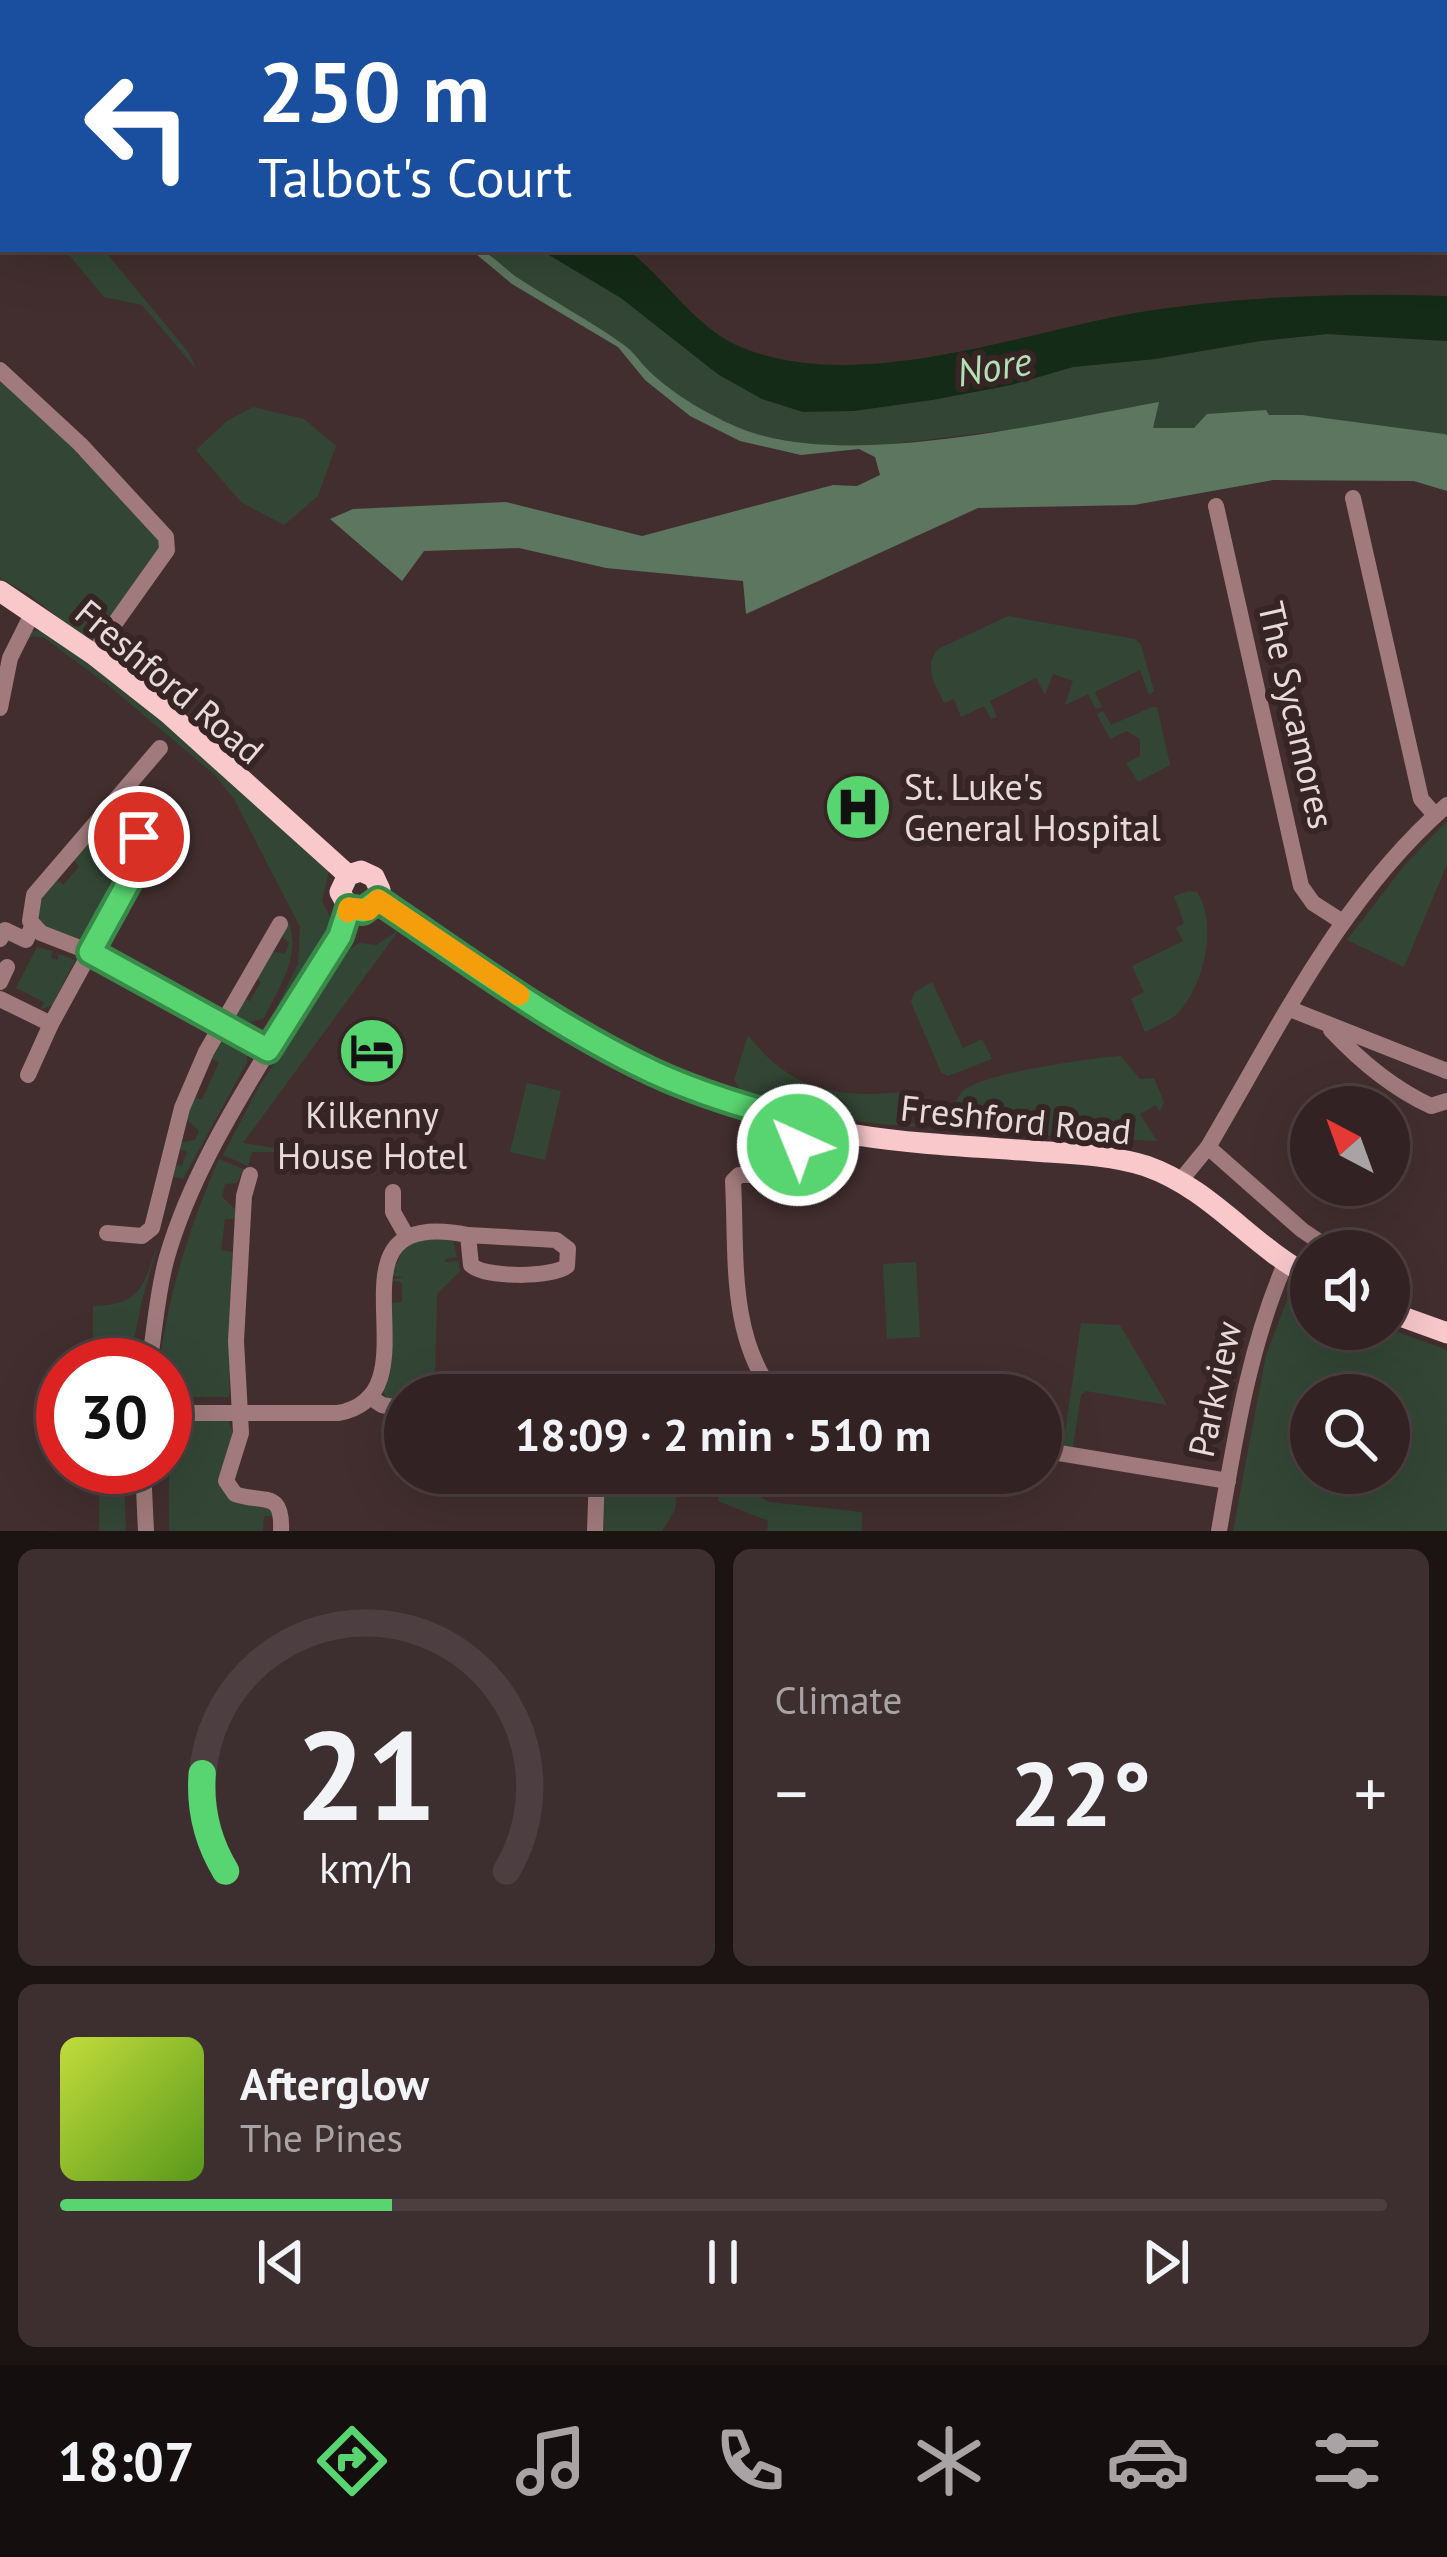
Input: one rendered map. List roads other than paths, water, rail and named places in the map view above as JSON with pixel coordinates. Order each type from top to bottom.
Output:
[{"type":"main road","name":"Freshford Road","points":[[0,592],[168,712],[348,875],[361,872],[374,877],[380,890],[378,900],[604,1047],[680,1083],[802,1122],[910,1143],[1114,1159],[1181,1180],[1290,1266]]},
{"type":"main road","points":[[348,875],[340,892],[349,908],[363,911],[378,900]]},
{"type":"main road","points":[[1410,1320],[1447,1334]]},
{"type":"street","points":[[0,370],[80,444],[166,537],[167,550],[92,654]]},
{"type":"street","points":[[1181,1180],[1208,1147],[1341,921],[1399,850],[1441,810],[1421,799],[1353,498]]},
{"type":"street","name":"The Sycamores","points":[[1216,506],[1301,886],[1313,903],[1341,921]]},
{"type":"street","points":[[0,708],[5,656],[34,612]]},
{"type":"street","points":[[160,748],[34,895],[33,925],[268,1050]]},
{"type":"street","points":[[28,1075],[144,854],[139,837],[107,809]]},
{"type":"street","points":[[153,1338],[166,1259],[179,1221],[210,1153],[268,1050],[340,936],[349,908]]},
{"type":"street","points":[[107,1233],[142,1236],[152,1228],[182,1108],[222,1023],[280,924]]},
{"type":"street","points":[[0,939],[5,930],[26,940],[33,925]]},
{"type":"street","points":[[0,999],[51,1024]]},
{"type":"street","points":[[1290,1009],[1447,1071]]},
{"type":"street","points":[[1326,1025],[1405,1094],[1431,1106],[1447,1101]]},
{"type":"street","points":[[758,1374],[740,1312],[733,1181],[739,1175],[769,1175],[787,1167],[802,1122]]},
{"type":"street","points":[[1208,1147],[1302,1230]]},
{"type":"street","points":[[250,1174],[238,1195],[239,1449],[226,1480],[236,1494],[278,1505],[281,1531]]},
{"type":"street","points":[[393,1192],[393,1212],[406,1234]]},
{"type":"street","points":[[192,1413],[338,1413],[370,1397],[381,1378],[385,1269],[395,1244],[406,1234],[447,1231],[556,1240],[568,1249],[567,1266],[556,1273],[482,1274],[471,1265],[468,1235]]},
{"type":"street","name":"Parkview","points":[[1219,1531],[1250,1360],[1285,1264]]},
{"type":"street","points":[[370,1397],[384,1405]]},
{"type":"street","points":[[1062,1453],[1228,1480]]},
{"type":"street","points":[[144,1494],[146,1531]]},
{"type":"street","points":[[595,1531],[596,1494]]},
{"type":"water","name":"Nore","points":[[544,252],[634,255],[695,316],[736,345],[781,359],[829,365],[931,357],[1129,314],[1288,297],[1447,296],[1447,341],[1327,334],[1260,341],[1073,367],[932,400],[854,411],[803,412],[762,399],[719,375],[621,298]]},
{"type":"place","name":"St. Luke's General Hospital","points":[[858,807]]},
{"type":"place","name":"Kilkenny House Hotel","points":[[372,1051]]}]
